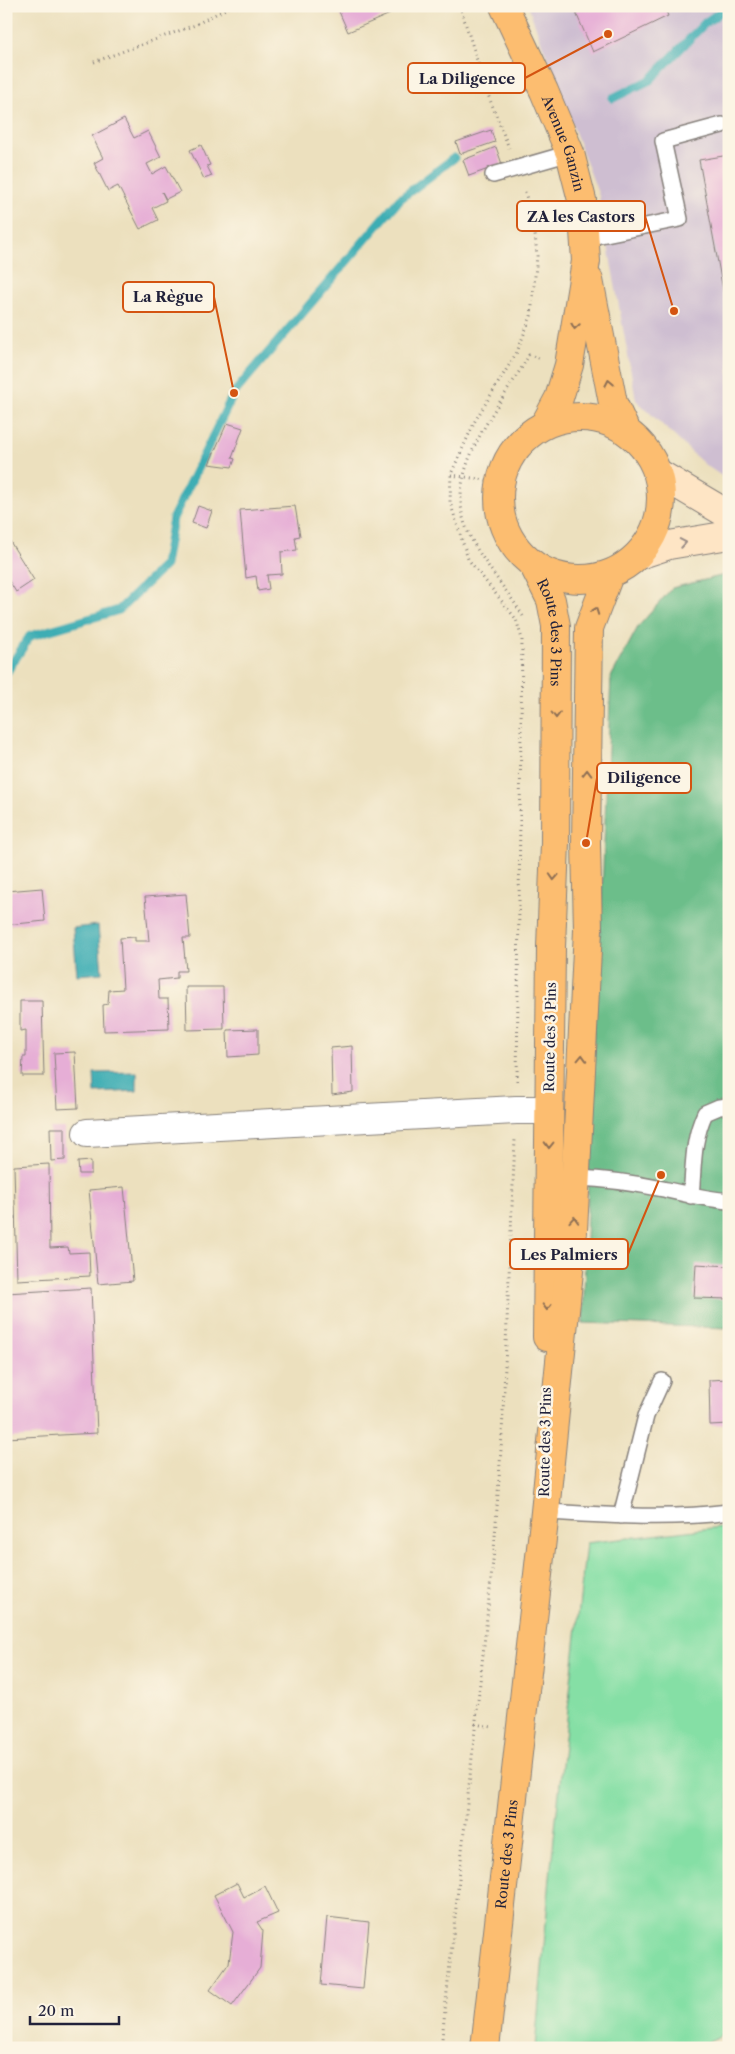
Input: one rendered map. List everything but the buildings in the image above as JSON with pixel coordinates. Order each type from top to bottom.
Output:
[{"type":"main road","name":"Avenue Ganzin","points":[[504,6],[544,90],[570,154],[582,200],[586,249],[613,403],[625,429]]},
{"type":"main road","name":"Avenue Ganzin","points":[[544,424],[559,398],[569,365],[586,249]]},
{"type":"main road","points":[[571,416],[599,418],[625,429],[645,448],[658,473],[662,494],[660,516],[652,537],[639,554],[625,566],[609,575],[583,580],[557,577],[534,566],[516,549],[504,529],[498,505],[500,482],[508,458],[524,438],[544,424],[571,416]]},
{"type":"main road","points":[[658,473],[729,515]]},
{"type":"main road","points":[[639,554],[669,545],[729,535]]},
{"type":"main road","name":"Route des 3 Pins","points":[[534,566],[551,600],[556,626],[556,843],[551,947],[545,1512]]},
{"type":"main road","name":"Route des 3 Pins","points":[[485,2048],[545,1512],[577,1178],[588,930],[586,843],[589,628],[609,575]]},
{"type":"street","points":[[87,1133],[516,1110],[549,1110]]},
{"type":"lane","points":[[586,249],[680,218],[663,141],[722,125]]},
{"type":"lane","points":[[493,175],[570,154]]},
{"type":"lane","points":[[691,1196],[694,1148],[699,1125],[705,1113],[719,1107],[729,1106]]},
{"type":"lane","points":[[577,1178],[607,1179],[664,1189],[691,1196],[729,1201]]},
{"type":"lane","points":[[621,1516],[646,1416],[662,1381]]},
{"type":"lane","points":[[545,1512],[621,1516],[706,1515],[729,1512]]},
{"type":"path","points":[[94,62],[195,25],[231,6]]},
{"type":"path","points":[[460,6],[487,92],[510,149]]},
{"type":"path","points":[[441,2048],[494,1551],[502,1435],[516,1110],[523,659],[522,639],[516,619],[468,560],[450,502],[451,474],[475,422],[517,352],[531,316],[537,256],[534,223],[521,180]]},
{"type":"path","points":[[451,474],[500,482]]},
{"type":"shaded area","points":[[528,6],[729,6],[729,481],[704,464],[636,400],[599,196]]},
{"type":"green space","points":[[729,574],[729,1328],[583,1323],[594,1015],[601,917],[611,677],[638,627],[672,588]]},
{"type":"green space","points":[[729,1526],[729,2033],[696,2048],[535,2048],[551,1866],[586,1543]]},
{"type":"water","points":[[98,925],[102,973],[77,975],[73,928]]},
{"type":"water","points":[[137,1072],[137,1091],[95,1093],[94,1073]]},
{"type":"waterway","points":[[613,98],[650,80],[705,23],[729,6]]},
{"type":"waterway","points":[[6,673],[30,636],[119,610],[165,565],[173,518],[234,393],[400,199],[454,158]]},
{"type":"place","name":"La Diligence","points":[[608,34]]},
{"type":"place","name":"ZA les Castors","points":[[674,311]]},
{"type":"place","name":"La Règue","points":[[234,393]]},
{"type":"place","name":"Diligence","points":[[586,843]]},
{"type":"place","name":"Les Palmiers","points":[[661,1175]]}]
